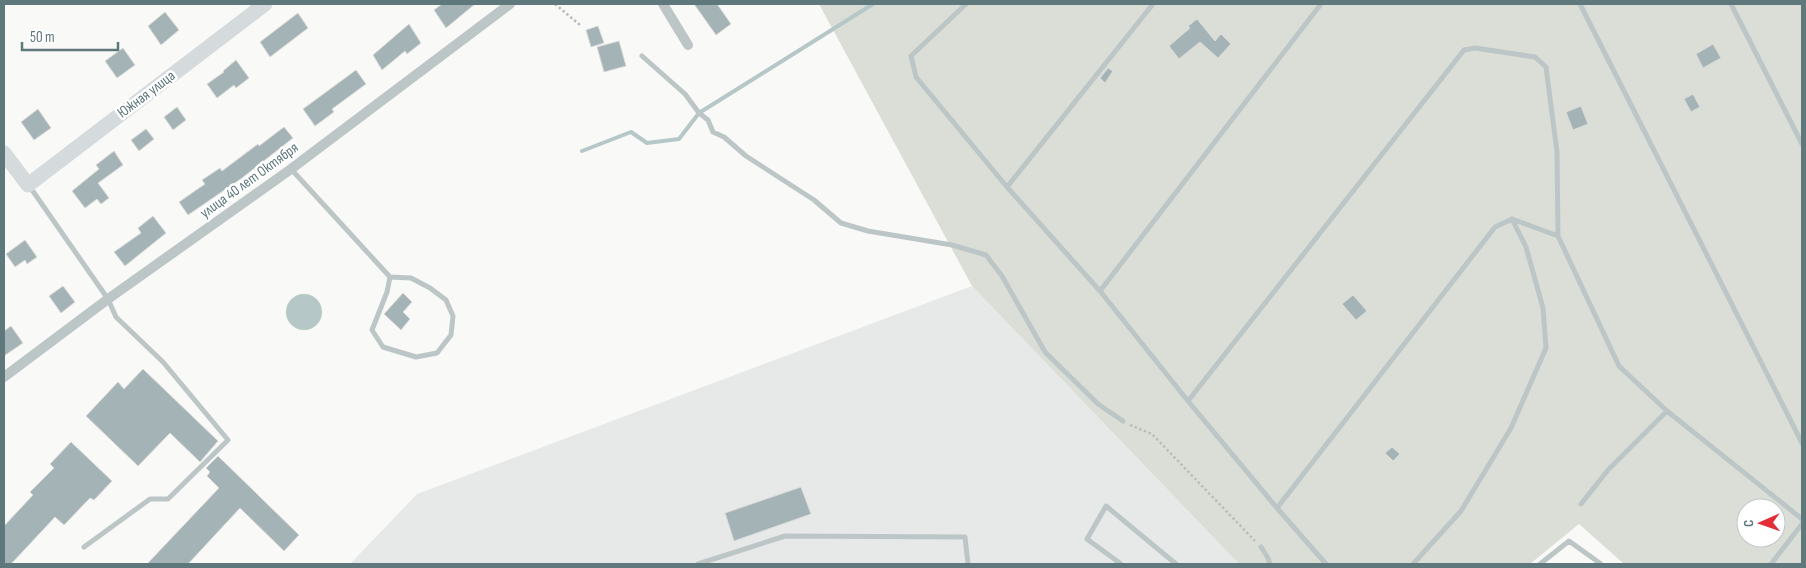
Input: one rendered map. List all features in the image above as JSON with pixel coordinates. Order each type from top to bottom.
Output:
[{"type":"street","name":"Южная улица","points":[[28,185],[265,4]]},
{"type":"street","name":"улица 40 лет Октября","points":[[4,377],[108,299],[291,169],[510,4]]},
{"type":"street","points":[[663,4],[688,45]]},
{"type":"street","points":[[4,153],[28,185]]},
{"type":"lane","points":[[966,4],[911,56],[916,77],[1007,187],[1100,291],[1188,402],[1326,564]]},
{"type":"lane","points":[[1007,187],[1153,4]]},
{"type":"lane","points":[[1100,291],[1321,4]]},
{"type":"lane","points":[[1580,4],[1802,443]]},
{"type":"lane","points":[[1732,4],[1802,144]]},
{"type":"lane","points":[[1188,402],[1464,50],[1476,48],[1535,57],[1546,67],[1557,152],[1558,236],[1618,366],[1667,412],[1802,520]]},
{"type":"lane","points":[[642,56],[685,94],[699,113],[708,120],[713,132],[814,200],[841,223],[868,231],[952,244],[986,254],[1002,276],[1045,352],[1098,404],[1124,422]]},
{"type":"lane","points":[[291,169],[390,277],[411,278],[430,288],[446,300],[453,316],[451,335],[437,353],[416,357],[383,348],[372,330],[387,292],[390,277]]},
{"type":"lane","points":[[28,185],[108,299],[116,317],[163,362],[228,440],[168,499],[150,499],[84,547]]},
{"type":"lane","points":[[1277,508],[1495,227],[1512,219],[1558,236]]},
{"type":"lane","points":[[1413,564],[1461,511],[1510,428],[1546,348],[1543,308],[1526,247],[1512,219]]},
{"type":"lane","points":[[1581,504],[1608,470],[1667,412]]},
{"type":"lane","points":[[1122,564],[1087,539],[1106,506],[1176,564]]},
{"type":"lane","points":[[1771,564],[1802,524]]},
{"type":"lane","points":[[698,564],[785,536],[965,537],[968,564]]},
{"type":"lane","points":[[1540,564],[1569,541],[1601,564]]},
{"type":"lane","points":[[1261,547],[1270,564]]},
{"type":"path","points":[[555,4],[580,25]]},
{"type":"path","points":[[1124,422],[1152,434],[1261,547]]},
{"type":"shaded area","points":[[819,4],[1802,4],[1802,564],[1624,564],[1579,524],[1530,564],[1239,564],[972,286]]},
{"type":"shaded area","points":[[972,286],[1239,564],[350,564],[417,494]]},
{"type":"shaded area","points":[[304,294],[316,300],[322,312],[316,324],[304,330],[292,324],[286,312],[292,300]]},
{"type":"building","points":[[442,4],[475,4],[446,28],[434,10]]},
{"type":"building","points":[[694,4],[717,4],[731,24],[716,35]]},
{"type":"building","points":[[165,12],[179,30],[161,45],[148,26]]},
{"type":"building","points":[[298,13],[308,28],[270,57],[260,42]]},
{"type":"building","points":[[1197,19],[1215,41],[1221,34],[1231,44],[1218,58],[1200,42],[1179,59],[1169,46],[1190,28],[1188,26]]},
{"type":"building","points":[[409,24],[421,43],[407,54],[405,51],[382,70],[373,55]]},
{"type":"building","points":[[598,26],[604,43],[591,47],[586,30]]},
{"type":"building","points":[[619,41],[626,66],[604,72],[597,47]]},
{"type":"building","points":[[1713,44],[1721,58],[1703,68],[1696,54]]},
{"type":"building","points":[[123,48],[135,65],[117,78],[105,61]]},
{"type":"building","points":[[236,60],[249,78],[236,88],[234,85],[217,98],[207,84],[224,72]]},
{"type":"building","points":[[1108,68],[1113,71],[1105,83],[1100,78]]},
{"type":"building","points":[[356,70],[366,84],[332,109],[334,112],[315,126],[303,109]]},
{"type":"building","points":[[1693,94],[1700,107],[1691,112],[1684,99]]},
{"type":"building","points":[[1581,106],[1588,124],[1573,130],[1566,112]]},
{"type":"building","points":[[177,107],[186,120],[173,130],[164,117]]},
{"type":"building","points":[[38,109],[51,128],[34,140],[21,122]]},
{"type":"building","points":[[284,127],[293,138],[242,178],[188,215],[179,202],[205,184],[202,180],[220,168],[222,171]]},
{"type":"building","points":[[146,129],[154,139],[139,151],[131,140]]},
{"type":"building","points":[[114,151],[123,165],[98,183],[109,198],[101,204],[97,199],[85,208],[72,191],[99,169],[96,165]]},
{"type":"building","points":[[153,216],[166,233],[125,266],[114,252],[141,233],[138,228]]},
{"type":"building","points":[[25,240],[37,257],[27,264],[25,260],[15,267],[6,254]]},
{"type":"building","points":[[63,286],[75,302],[61,313],[49,296]]},
{"type":"building","points":[[403,293],[412,302],[403,312],[410,319],[401,330],[384,314]]},
{"type":"building","points":[[1353,295],[1367,311],[1356,320],[1342,304]]},
{"type":"building","points":[[11,326],[23,343],[4,356],[4,331]]},
{"type":"building","points":[[143,369],[218,441],[200,462],[170,433],[138,466],[86,416],[118,382],[124,389]]},
{"type":"building","points":[[71,442],[112,481],[94,500],[90,498],[64,525],[55,517],[11,564],[4,564],[4,526],[33,495],[30,492],[54,468],[50,464]]},
{"type":"building","points":[[1392,447],[1400,454],[1393,461],[1385,453]]},
{"type":"building","points":[[218,456],[299,535],[284,551],[240,508],[188,564],[147,564],[219,488],[207,476],[210,472],[206,468]]},
{"type":"building","points":[[801,487],[811,514],[734,541],[725,513]]},
{"type":"waterway","points":[[582,151],[631,132],[647,143],[679,139],[699,113],[873,4]]}]
